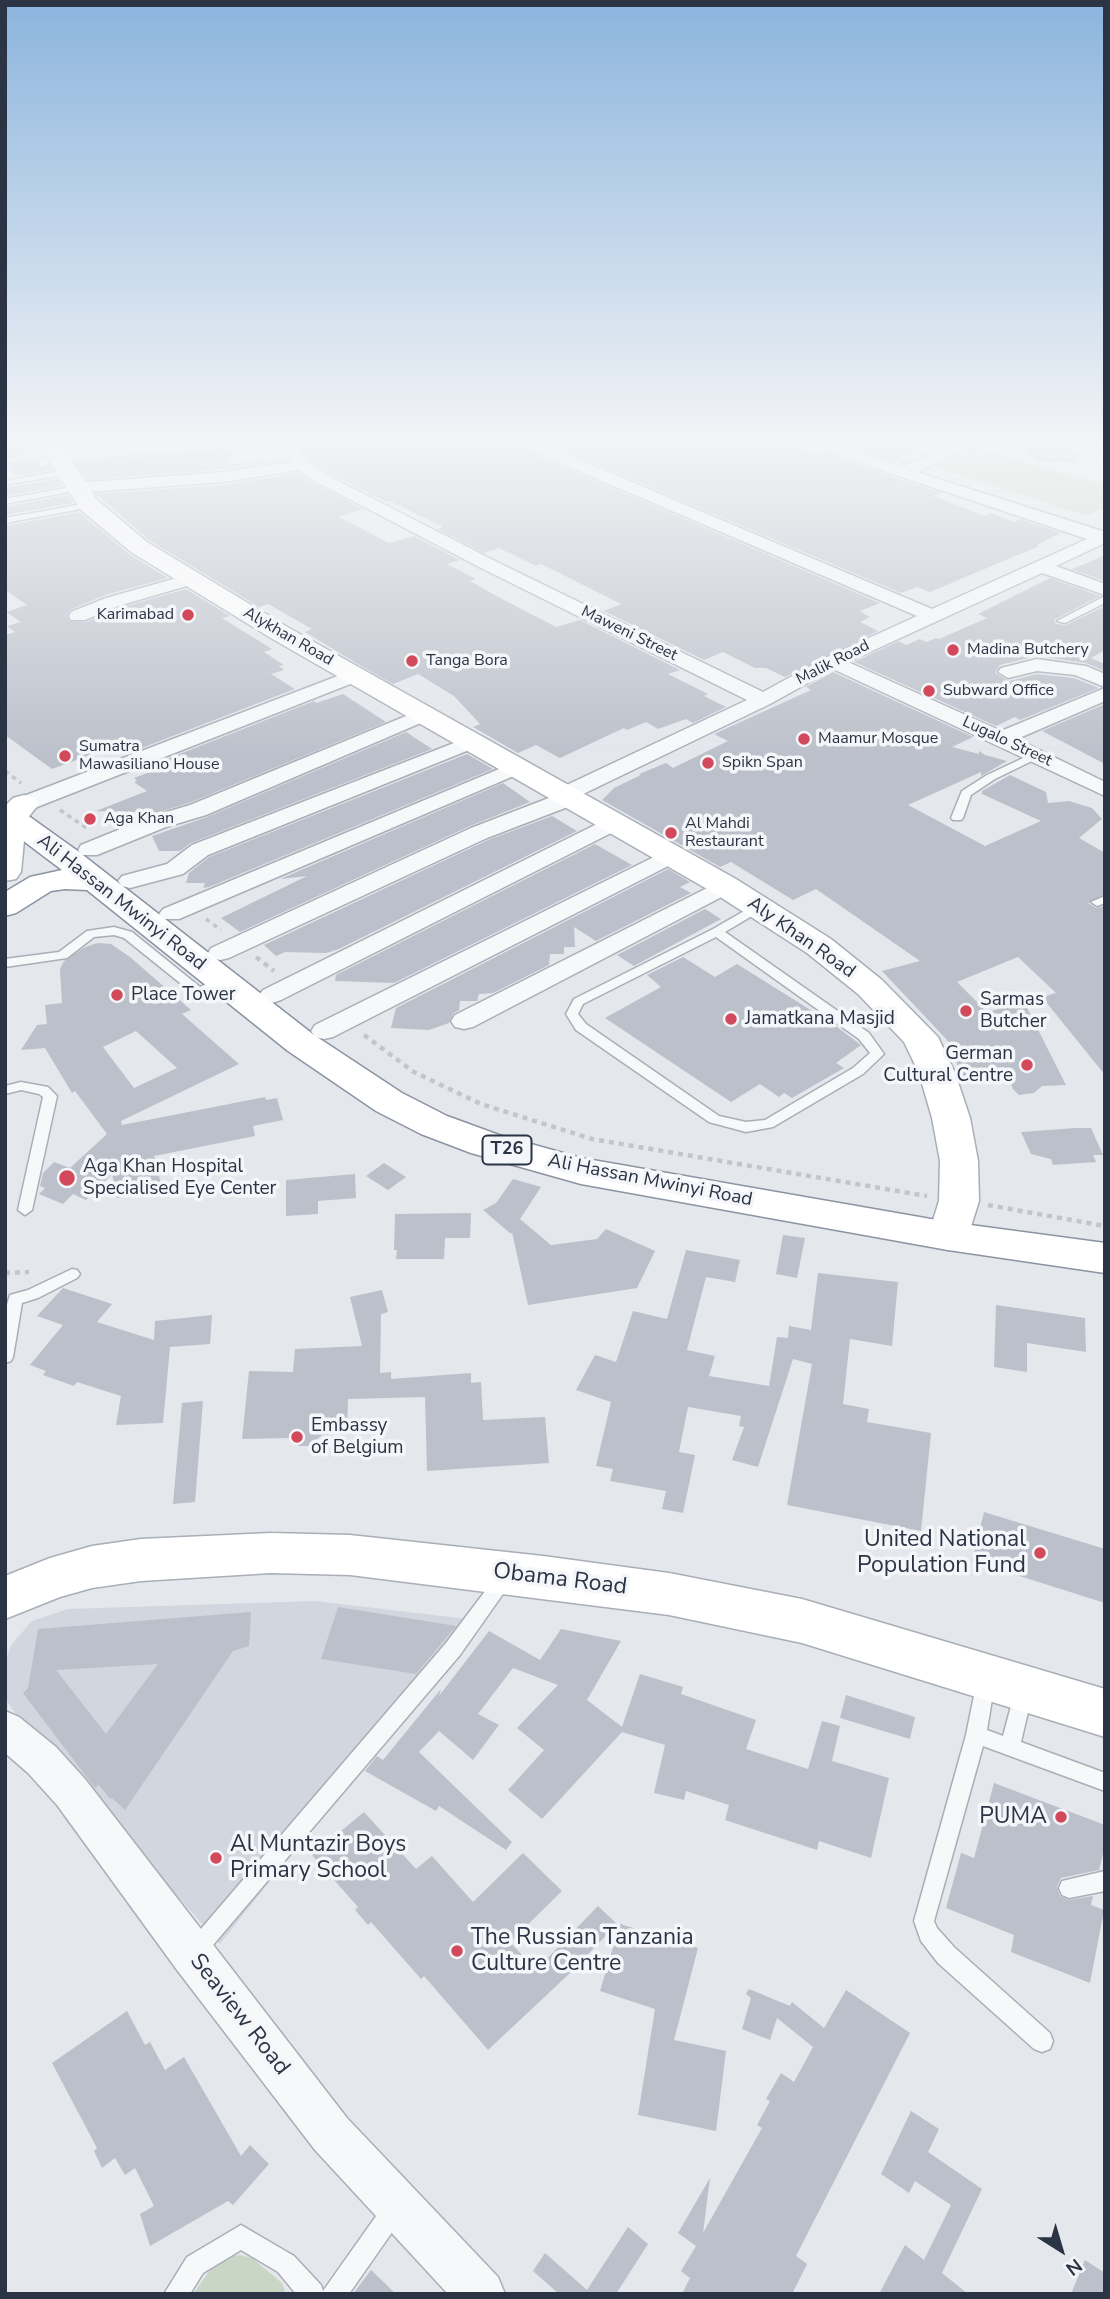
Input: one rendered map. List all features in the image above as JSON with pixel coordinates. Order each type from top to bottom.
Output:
[{"type":"main road","name":"Alykhan Road","points":[[137,544],[191,579],[567,797]]},
{"type":"main road","name":"Aly Khan Road","points":[[567,797],[725,886],[818,946],[870,987],[920,1037],[937,1073],[951,1118],[959,1161],[954,1216]]},
{"type":"main road","name":"Ali Hassan Mwinyi Road","points":[[17,804],[105,864],[180,910],[341,1072],[389,1102],[434,1125],[485,1144],[581,1171],[954,1216],[1105,1238]]},
{"type":"main road","points":[[5,872],[17,804]]},
{"type":"main road","name":"Ali Hassan Mwinyi Road","points":[[105,864],[226,959],[283,990],[409,1084],[453,1108],[511,1131],[579,1150],[954,1216],[1105,1258]]},
{"type":"main road","points":[[5,906],[41,884],[65,879],[105,864]]},
{"type":"main road","name":"Obama Road","points":[[5,1598],[50,1579],[92,1567],[205,1555],[350,1555],[669,1594],[802,1621],[1105,1713]]},
{"type":"street","name":"Maweni Street","points":[[449,544],[763,700]]},
{"type":"street","points":[[764,544],[932,616]]},
{"type":"street","name":"Malik Road","points":[[226,959],[479,833],[567,797],[763,700],[832,662],[1087,544]]},
{"type":"street","points":[[1040,566],[1105,590]]},
{"type":"street","points":[[78,617],[112,602],[191,579]]},
{"type":"street","name":"Lugalo Street","points":[[832,662],[1001,738],[1105,790]]},
{"type":"street","points":[[1008,672],[1037,665],[1079,670],[1105,681]]},
{"type":"street","points":[[17,804],[356,675]]},
{"type":"street","points":[[1001,738],[1105,694]]},
{"type":"street","points":[[105,864],[198,810],[424,715]]},
{"type":"street","points":[[105,864],[175,869],[200,850],[472,742]]},
{"type":"street","points":[[180,910],[516,768]]},
{"type":"street","points":[[283,990],[613,823]]},
{"type":"street","points":[[334,1026],[672,855]]},
{"type":"street","points":[[464,1021],[725,886]]},
{"type":"street","name":"Seaview Road","points":[[5,1729],[42,1760],[71,1792],[192,1955],[331,2134],[481,2294]]},
{"type":"lane","points":[[1062,621],[1105,599]]},
{"type":"lane","points":[[957,818],[966,793],[991,777],[1036,755]]},
{"type":"lane","points":[[717,932],[864,1036],[877,1054],[858,1071],[768,1124],[746,1127],[714,1119],[581,1027],[572,1014],[578,1002],[717,932],[758,907]]},
{"type":"lane","points":[[5,963],[63,955],[91,934],[114,931],[128,935],[199,992],[226,959]]},
{"type":"lane","points":[[5,1090],[22,1086],[43,1090],[50,1096],[25,1210]]},
{"type":"lane","points":[[5,1357],[9,1308],[15,1299],[33,1294],[72,1274]]},
{"type":"lane","points":[[192,1955],[453,1649],[508,1573]]},
{"type":"lane","points":[[1006,1682],[976,1735],[924,1921],[928,1934],[946,1955],[1042,2041]]},
{"type":"lane","points":[[1006,1682],[1010,1748]]},
{"type":"lane","points":[[976,1735],[1105,1782]]},
{"type":"lane","points":[[1069,1888],[1105,1881]]},
{"type":"lane","points":[[334,2294],[396,2206]]},
{"type":"lane","points":[[176,2294],[195,2265],[241,2237],[286,2264],[313,2294]]},
{"type":"path","points":[[5,771],[17,804],[105,864]]},
{"type":"path","points":[[180,910],[226,959],[283,990]]},
{"type":"path","points":[[334,1026],[414,1072],[481,1104],[592,1139],[954,1216],[1105,1226]]},
{"type":"path","points":[[5,1273],[29,1272]]},
{"type":"shaded area","name":"Al Muntazir Boys Primary School","points":[[315,1601],[467,1619],[356,1772],[220,1944],[15,1713],[5,1698],[5,1661],[12,1644],[32,1621],[68,1609]]},
{"type":"green space","points":[[240,2255],[252,2258],[282,2283],[286,2294],[193,2294],[215,2263]]},
{"type":"building","points":[[5,544],[117,544],[168,578],[105,595],[70,610],[67,615],[69,621],[86,622],[119,608],[186,589],[230,616],[222,618],[272,649],[264,652],[284,665],[279,666],[284,670],[271,674],[295,689],[126,754],[115,746],[52,769],[5,735],[5,635],[15,632],[7,626],[21,622],[6,612],[27,605],[5,590]]},
{"type":"building","points":[[156,544],[430,544],[460,560],[447,564],[476,579],[470,581],[504,600],[556,627],[580,620],[680,670],[668,674],[708,694],[704,696],[726,707],[693,723],[686,719],[658,729],[646,722],[627,730],[624,728],[560,758],[536,745],[518,753],[473,727],[480,724],[454,696],[418,674],[393,684],[305,632],[312,629],[268,604],[259,607]]},
{"type":"building","points":[[467,544],[744,544],[880,603],[860,611],[870,617],[860,622],[878,631],[785,677],[766,668],[755,668],[723,652],[704,660],[604,611],[621,604],[541,564],[536,566],[499,548],[484,553]]},
{"type":"building","points":[[785,544],[1038,544],[930,592],[917,587],[901,593]]},
{"type":"building","points":[[1105,555],[1105,581],[1071,569],[1085,564]]},
{"type":"building","points":[[1050,578],[1100,596],[1054,620],[1056,624],[1066,625],[1105,606],[1105,650],[1091,658],[1105,664],[1105,671],[1086,663],[1037,656],[1000,665],[995,673],[1009,681],[1037,674],[1074,678],[1099,688],[1020,720],[1015,717],[996,726],[854,662],[899,641],[906,645],[920,639],[926,642],[939,639],[987,618],[978,614]]},
{"type":"building","points":[[833,672],[973,737],[952,747],[979,754],[979,751],[1007,761],[981,776],[981,772],[908,805],[985,846],[1041,821],[982,794],[982,791],[1010,775],[1046,792],[1048,803],[1069,801],[1092,808],[1102,819],[1079,838],[1105,853],[1105,894],[1088,903],[1096,908],[1105,906],[1105,1075],[1042,997],[1056,993],[1018,957],[957,982],[987,1012],[1024,1002],[1066,1085],[1042,1086],[1034,1093],[1019,1095],[1013,1089],[1007,1074],[962,1076],[948,1041],[882,971],[920,961],[816,889],[793,900],[731,862],[720,867],[602,800],[614,788],[641,775],[639,774],[666,763],[673,768],[728,741],[714,734],[811,690],[806,687]]},
{"type":"building","points":[[343,694],[386,722],[189,803],[143,817],[141,812],[96,811],[147,791],[134,782],[137,781],[134,778],[150,772],[144,768],[314,701],[316,703]]},
{"type":"building","points":[[1105,704],[1105,764],[1042,731]]},
{"type":"building","points":[[406,732],[432,749],[191,843],[180,851],[159,851],[152,836],[207,817]]},
{"type":"building","points":[[467,754],[493,769],[209,887],[203,888],[205,883],[186,883],[189,873],[209,857]]},
{"type":"building","points":[[503,783],[530,802],[470,826],[240,932],[221,918],[307,876],[280,879]]},
{"type":"building","points":[[552,816],[577,831],[339,949],[326,953],[285,952],[276,956],[264,945],[488,840]]},
{"type":"building","points":[[595,844],[632,865],[394,983],[335,981],[336,975]]},
{"type":"building","points":[[668,869],[690,882],[680,887],[691,893],[596,941],[574,927],[575,947],[564,947],[564,954],[550,954],[549,965],[493,993],[479,994],[477,1001],[460,1001],[459,1010],[453,1014],[449,1023],[429,1030],[391,1028],[396,1008]]},
{"type":"building","points":[[705,909],[721,919],[634,966],[617,955]]},
{"type":"building","points":[[98,943],[111,944],[130,957],[191,1010],[182,1014],[239,1064],[121,1121],[122,1125],[265,1097],[266,1100],[277,1098],[283,1120],[253,1126],[255,1136],[154,1156],[162,1188],[117,1198],[112,1174],[86,1200],[73,1194],[63,1204],[39,1194],[45,1188],[40,1186],[43,1173],[54,1162],[70,1168],[107,1134],[75,1091],[72,1093],[45,1048],[21,1050],[37,1025],[47,1024],[45,1005],[62,1003],[60,969],[64,961],[85,947]],"holes":[[[136,1031],[177,1068],[134,1088],[103,1047]]]},
{"type":"building","points":[[683,957],[715,977],[737,964],[833,1024],[861,1045],[836,1063],[844,1068],[792,1098],[784,1093],[779,1097],[760,1084],[731,1102],[605,1018],[661,987],[647,975]]},
{"type":"building","points":[[1091,1128],[1103,1155],[1093,1155],[1096,1162],[1053,1165],[1051,1159],[1031,1154],[1021,1132]]},
{"type":"building","points":[[384,1163],[406,1177],[388,1190],[366,1176]]},
{"type":"building","points":[[355,1174],[356,1198],[318,1201],[318,1214],[286,1216],[286,1180]]},
{"type":"building","points":[[513,1179],[541,1187],[520,1219],[551,1245],[597,1239],[606,1229],[655,1251],[637,1288],[528,1305],[512,1232],[511,1234],[483,1210],[496,1203]]},
{"type":"building","points":[[471,1213],[470,1238],[445,1238],[444,1259],[396,1259],[395,1214]]},
{"type":"building","points":[[783,1235],[805,1238],[797,1278],[776,1274]]},
{"type":"building","points":[[686,1250],[740,1260],[735,1282],[706,1277],[687,1350],[715,1356],[709,1376],[769,1386],[777,1337],[788,1338],[789,1326],[811,1330],[818,1273],[898,1282],[892,1346],[850,1339],[843,1404],[869,1409],[867,1422],[931,1433],[921,1531],[787,1505],[812,1364],[793,1359],[758,1467],[732,1460],[744,1427],[739,1426],[741,1416],[688,1407],[679,1452],[695,1455],[683,1513],[662,1509],[666,1491],[610,1481],[613,1469],[596,1466],[611,1402],[576,1390],[595,1355],[616,1362],[633,1311],[667,1319]]},
{"type":"building","points":[[63,1288],[112,1304],[97,1322],[154,1340],[155,1321],[212,1315],[210,1344],[170,1347],[163,1423],[116,1425],[121,1396],[77,1382],[74,1386],[43,1375],[46,1371],[30,1365],[63,1325],[37,1316]]},
{"type":"building","points":[[382,1290],[388,1312],[381,1314],[380,1373],[391,1372],[391,1379],[471,1373],[471,1383],[481,1382],[483,1420],[545,1417],[549,1463],[427,1471],[425,1397],[348,1399],[347,1433],[322,1435],[309,1446],[299,1446],[290,1438],[242,1439],[249,1371],[293,1372],[295,1349],[362,1346],[350,1297]]},
{"type":"building","points":[[996,1305],[1085,1318],[1086,1352],[1027,1343],[1027,1372],[994,1367]]},
{"type":"building","points":[[203,1401],[195,1502],[173,1504],[182,1403]]},
{"type":"building","name":"United National Population Fund","points":[[984,1512],[1105,1549],[1105,1603],[972,1561]]},
{"type":"building","points":[[338,1607],[456,1626],[416,1674],[321,1659]]},
{"type":"building","points":[[251,1612],[249,1646],[233,1651],[125,1810],[110,1799],[99,1785],[95,1788],[23,1693],[28,1688],[38,1629]],"holes":[[[158,1664],[106,1734],[56,1670]]]},
{"type":"building","points":[[561,1629],[621,1641],[587,1700],[622,1727],[640,1674],[683,1687],[681,1694],[756,1720],[746,1749],[808,1769],[822,1721],[840,1726],[832,1761],[889,1778],[871,1858],[819,1841],[817,1850],[725,1820],[729,1805],[686,1791],[684,1800],[654,1793],[665,1745],[622,1732],[542,1819],[508,1790],[544,1750],[517,1728],[558,1685],[513,1668],[478,1714],[499,1725],[473,1760],[439,1731],[419,1752],[512,1842],[506,1850],[439,1806],[436,1811],[365,1771],[377,1756],[383,1760],[441,1689],[439,1696],[489,1631],[540,1660]]},
{"type":"building","points":[[846,1695],[915,1717],[910,1739],[840,1718]]},
{"type":"building","points":[[994,1783],[1105,1825],[1105,1845],[1099,1870],[1061,1878],[1057,1887],[1060,1896],[1068,1900],[1093,1896],[1091,1905],[1104,1910],[1090,1983],[1011,1952],[1014,1935],[946,1908],[961,1853],[974,1858]]},
{"type":"building","name":"The Russian Tanzania Culture Centre","points":[[364,1812],[416,1869],[432,1856],[473,1902],[523,1853],[562,1891],[510,1942],[536,1970],[598,1906],[617,1924],[569,1974],[488,2050],[424,1976],[421,1979],[371,1922],[368,1925],[355,1910],[358,1907],[312,1855]]},
{"type":"building","points":[[620,1924],[698,1948],[674,2040],[726,2051],[716,2131],[638,2115],[655,2009],[600,1991]]},
{"type":"building","points":[[749,1989],[790,2006],[792,2002],[824,2028],[846,1990],[910,2033],[796,2256],[807,2264],[792,2294],[682,2294],[690,2278],[681,2271],[696,2246],[678,2233],[710,2178],[703,2233],[762,2128],[757,2125],[770,2101],[766,2099],[781,2073],[794,2082],[813,2047],[777,2018],[770,2040],[742,2029],[751,1998],[746,1994]]},
{"type":"building","points":[[127,2011],[145,2045],[150,2042],[165,2070],[184,2057],[241,2156],[250,2145],[269,2164],[233,2205],[228,2201],[150,2246],[140,2214],[154,2206],[135,2168],[125,2175],[115,2158],[102,2168],[94,2151],[97,2148],[52,2063]]},
{"type":"building","points":[[911,2111],[939,2129],[928,2152],[982,2189],[942,2273],[968,2294],[879,2294],[905,2245],[924,2260],[951,2205],[915,2181],[909,2193],[881,2174]]},
{"type":"building","points":[[628,2227],[648,2244],[616,2294],[559,2294],[533,2271],[545,2253],[587,2290]]},
{"type":"building","points":[[1085,2260],[1105,2273],[1105,2294],[1071,2294]]},
{"type":"building","points":[[371,2270],[396,2294],[353,2294]]},
{"type":"place","name":"Karimabad","points":[[188,615]]},
{"type":"place","name":"Madina Butchery","points":[[953,650]]},
{"type":"place","name":"Tanga Bora","points":[[412,661]]},
{"type":"place","name":"Subward Office","points":[[929,691]]},
{"type":"place","name":"Maamur Mosque","points":[[804,739]]},
{"type":"place","name":"Sumatra Mawasiliano House","points":[[65,756]]},
{"type":"place","name":"Spikn Span","points":[[708,763]]},
{"type":"place","name":"Aga Khan","points":[[90,819]]},
{"type":"place","name":"Al Mahdi Restaurant","points":[[671,833]]},
{"type":"place","name":"Place Tower","points":[[117,995]]},
{"type":"place","name":"Sarmas Butcher","points":[[966,1011]]},
{"type":"place","name":"Jamatkana Masjid","points":[[731,1019]]},
{"type":"place","name":"German Cultural Centre","points":[[1027,1065]]},
{"type":"place","name":"Aga Khan Hospital Specialised Eye Center","points":[[67,1178]]},
{"type":"place","name":"Embassy of Belgium","points":[[297,1437]]},
{"type":"place","name":"United National Population Fund","points":[[1040,1553]]},
{"type":"place","name":"PUMA","points":[[1061,1817]]},
{"type":"place","name":"Al Muntazir Boys Primary School","points":[[216,1858]]},
{"type":"place","name":"The Russian Tanzania Culture Centre","points":[[457,1951]]}]
